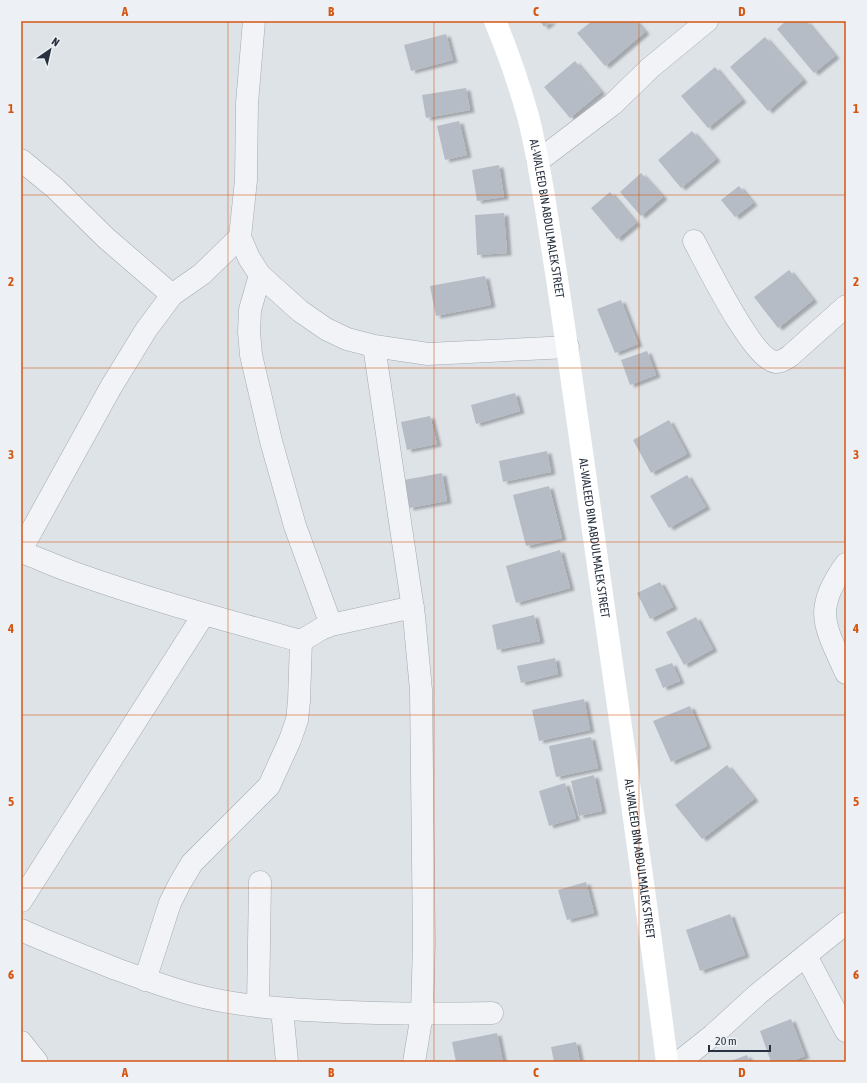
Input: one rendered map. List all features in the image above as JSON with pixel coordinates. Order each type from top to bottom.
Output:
[{"type":"street","points":[[254,21],[248,103],[246,180],[240,237],[249,258],[260,275],[300,311],[326,329],[347,339],[374,346],[428,354],[568,347]]},
{"type":"street","name":"AL-WALEED BIN ABDULMALEK STREET","points":[[495,21],[509,55],[525,108],[538,161],[568,347],[615,690],[647,908],[667,1062]]},
{"type":"street","points":[[538,161],[613,104],[650,68],[707,21]]},
{"type":"street","points":[[21,160],[55,188],[106,238],[172,295]]},
{"type":"street","points":[[240,237],[202,274],[172,295],[146,330],[111,386],[21,551],[72,572],[204,614],[301,641],[321,629],[331,626],[413,608]]},
{"type":"street","points":[[694,241],[748,337],[760,352],[769,360],[776,362],[783,361],[846,306]]},
{"type":"street","points":[[260,275],[250,310],[251,355],[271,441],[295,526],[331,626]]},
{"type":"street","points":[[374,346],[413,608],[421,690],[424,943],[422,1014],[414,1062]]},
{"type":"street","points":[[846,564],[836,578],[828,594],[824,617],[827,630],[846,673]]},
{"type":"street","points":[[21,901],[204,614]]},
{"type":"street","points":[[146,980],[170,903],[192,863],[268,786],[290,740],[297,720],[301,641]]},
{"type":"street","points":[[258,1006],[260,882]]},
{"type":"street","points":[[679,1062],[758,994],[846,923]]},
{"type":"street","points":[[21,930],[146,980],[191,994],[229,1002],[282,1009],[422,1014],[492,1013]]},
{"type":"street","points":[[806,956],[846,1031]]},
{"type":"street","points":[[282,1009],[287,1062]]},
{"type":"street","points":[[21,1042],[37,1062]]},
{"type":"building","points":[[540,21],[552,21],[544,27]]},
{"type":"building","points":[[592,21],[636,21],[645,32],[605,66],[577,33]]},
{"type":"building","points":[[786,21],[806,21],[835,56],[814,73],[777,29]]},
{"type":"building","points":[[446,34],[453,60],[411,71],[404,45]]},
{"type":"building","points":[[765,37],[803,80],[768,111],[730,67]]},
{"type":"building","points":[[575,61],[601,92],[570,118],[544,87]]},
{"type":"building","points":[[715,67],[742,100],[708,128],[681,96]]},
{"type":"building","points":[[466,88],[470,110],[426,118],[422,95]]},
{"type":"building","points":[[459,121],[467,155],[445,160],[437,126]]},
{"type":"building","points":[[692,131],[716,159],[681,188],[658,160]]},
{"type":"building","points":[[499,165],[504,197],[477,201],[472,170]]},
{"type":"building","points":[[641,173],[663,197],[641,216],[620,192]]},
{"type":"building","points":[[739,186],[753,203],[735,217],[721,200]]},
{"type":"building","points":[[610,192],[636,223],[617,239],[591,208]]},
{"type":"building","points":[[504,213],[507,253],[477,255],[475,215]]},
{"type":"building","points":[[789,270],[813,300],[778,328],[754,297]]},
{"type":"building","points":[[485,276],[491,305],[436,316],[430,286]]},
{"type":"building","points":[[621,300],[638,344],[615,353],[597,309]]},
{"type":"building","points":[[647,351],[656,375],[630,385],[621,360]]},
{"type":"building","points":[[515,393],[520,411],[476,424],[471,405]]},
{"type":"building","points":[[430,416],[437,444],[407,450],[401,422]]},
{"type":"building","points":[[669,420],[687,454],[651,473],[633,440]]},
{"type":"building","points":[[547,451],[551,472],[503,482],[499,461]]},
{"type":"building","points":[[442,473],[447,501],[409,508],[404,480]]},
{"type":"building","points":[[687,475],[706,507],[669,528],[650,496]]},
{"type":"building","points":[[549,486],[562,538],[526,546],[513,495]]},
{"type":"building","points":[[560,550],[570,588],[516,603],[506,566]]},
{"type":"building","points":[[660,582],[673,607],[650,619],[637,593]]},
{"type":"building","points":[[534,615],[540,641],[497,650],[492,625]]},
{"type":"building","points":[[696,617],[713,649],[684,665],[666,632]]},
{"type":"building","points":[[555,658],[558,674],[521,683],[517,666]]},
{"type":"building","points":[[672,663],[680,681],[663,688],[655,669]]},
{"type":"building","points":[[584,699],[590,730],[539,741],[532,710]]},
{"type":"building","points":[[690,706],[707,746],[671,762],[653,721]]},
{"type":"building","points":[[591,737],[598,768],[556,777],[549,746]]},
{"type":"building","points":[[727,765],[754,799],[702,839],[675,805]]},
{"type":"building","points":[[594,775],[602,811],[579,816],[571,781]]},
{"type":"building","points":[[565,783],[576,818],[549,826],[539,791]]},
{"type":"building","points":[[586,882],[594,913],[567,920],[558,890]]},
{"type":"building","points":[[730,914],[745,955],[700,971],[686,930]]},
{"type":"building","points":[[791,1019],[805,1056],[789,1062],[771,1062],[760,1031]]},
{"type":"building","points":[[497,1033],[503,1062],[456,1062],[452,1042]]},
{"type":"building","points":[[576,1042],[580,1062],[554,1062],[551,1047]]},
{"type":"building","points":[[747,1055],[750,1062],[728,1062]]}]
